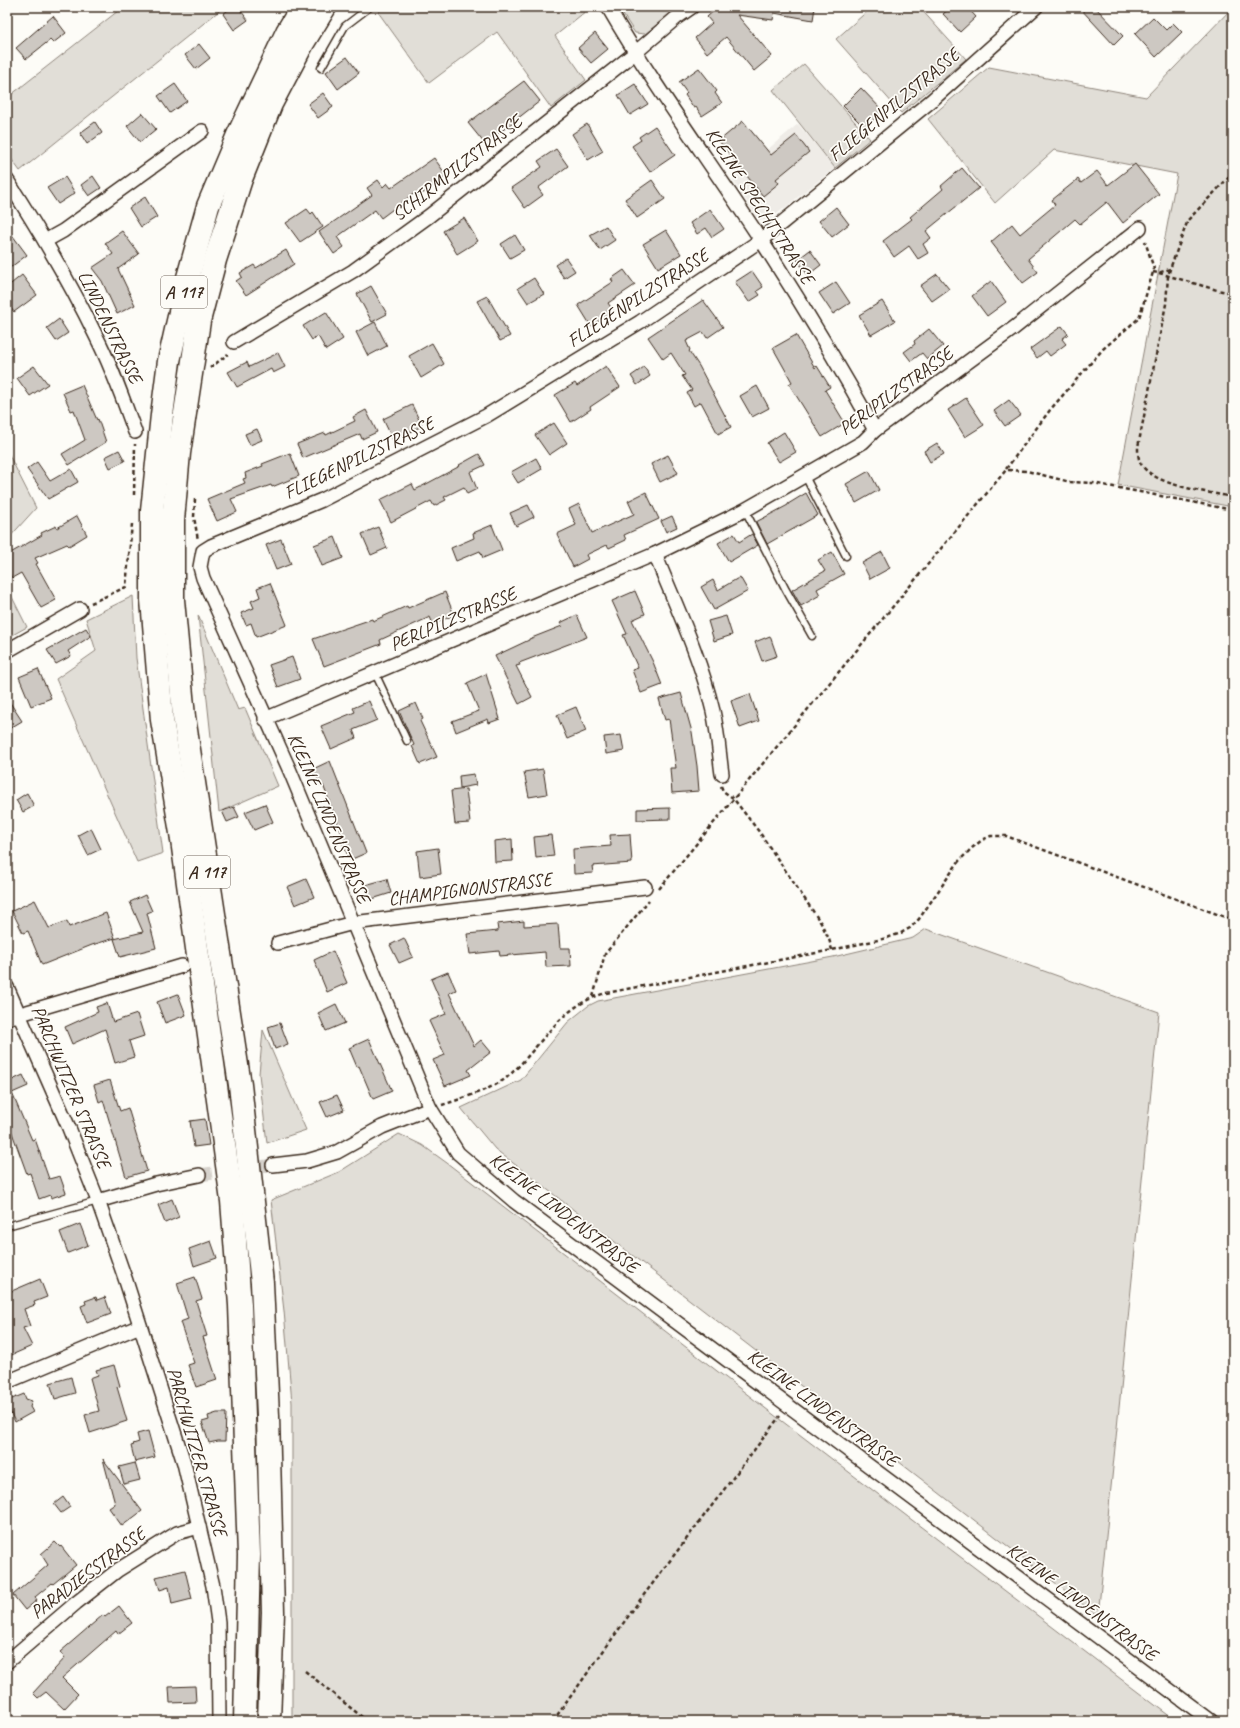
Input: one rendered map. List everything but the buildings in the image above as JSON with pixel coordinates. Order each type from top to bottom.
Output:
[{"type":"highway","name":"A 117","points":[[245,1721],[249,1555],[240,1306],[233,1208],[182,841],[162,720],[152,600],[152,511],[169,361],[187,281],[208,206],[238,135],[277,52],[302,7]]},
{"type":"highway","name":"A 117","points":[[269,1721],[273,1612],[268,1416],[262,1283],[240,1085],[184,717],[173,600],[173,520],[178,453],[199,321],[214,260],[241,179],[272,104],[303,43],[325,7]]},
{"type":"street","name":"KLEINE SPECHTSTRASSE","points":[[608,7],[634,53],[761,240],[826,343],[875,430]]},
{"type":"street","name":"SCHIRMPILZSTRASSE","points":[[234,342],[359,267],[429,216],[676,18],[692,7]]},
{"type":"street","name":"FLIEGENPILZSTRASSE","points":[[207,548],[322,500],[486,416],[640,322],[761,240],[931,101],[1036,7]]},
{"type":"street","points":[[45,241],[63,232],[202,131]]},
{"type":"street","name":"LINDENSTRASSE","points":[[7,180],[45,241],[96,336],[116,379],[135,432]]},
{"type":"street","name":"PERLPILZSTRASSE","points":[[265,719],[654,554],[745,510],[863,442],[875,430],[1014,328],[1140,228]]},
{"type":"street","name":"KLEINE LINDENSTRASSE","points":[[207,548],[200,567],[203,578],[265,719],[290,770],[430,1108],[458,1153],[508,1196],[787,1406],[1211,1721]]},
{"type":"street","points":[[654,554],[689,636],[705,683],[713,711],[722,774]]},
{"type":"street","points":[[7,651],[80,609]]},
{"type":"street","name":"CHAMPIGNONSTRASSE","points":[[278,943],[353,923],[650,890]]},
{"type":"street","points":[[13,1016],[182,966]]},
{"type":"street","name":"PARCHWITZER STRASSE","points":[[7,987],[13,1016],[69,1128],[98,1201],[126,1281],[184,1463],[213,1586],[218,1622],[219,1721]]},
{"type":"street","points":[[273,1165],[307,1161],[336,1152],[382,1126],[430,1108]]},
{"type":"street","points":[[98,1201],[156,1184],[199,1175]]},
{"type":"street","points":[[7,1382],[140,1326]]},
{"type":"street","name":"PARADIESSTRASSE","points":[[7,1662],[76,1603],[118,1570],[176,1533],[199,1527]]},
{"type":"lane","points":[[321,68],[345,26],[370,7]]},
{"type":"lane","points":[[804,476],[846,556]]},
{"type":"lane","points":[[745,510],[786,590],[812,636]]},
{"type":"lane","points":[[375,673],[408,741]]},
{"type":"lane","points":[[7,1226],[98,1201]]},
{"type":"path","points":[[1233,173],[1188,220],[1170,269],[1166,304],[1138,447],[1140,462],[1149,474],[1166,483],[1233,497]]},
{"type":"path","points":[[650,890],[733,798],[1006,470],[1050,410],[1103,349],[1139,318],[1154,269],[1140,228]]},
{"type":"path","points":[[1158,273],[1170,269]]},
{"type":"path","points":[[1153,272],[1233,293]]},
{"type":"path","points":[[208,375],[209,368],[229,353],[234,342]]},
{"type":"path","points":[[134,501],[135,432]]},
{"type":"path","points":[[1006,470],[1027,471],[1070,482],[1093,483],[1233,510]]},
{"type":"path","points":[[195,496],[194,517],[198,538],[207,548]]},
{"type":"path","points":[[80,609],[126,587],[133,522]]},
{"type":"path","points":[[733,798],[760,833],[821,923],[829,939],[832,950]]},
{"type":"path","points":[[430,1108],[481,1091],[503,1080],[528,1057],[558,1020],[581,1003],[593,997],[606,993],[832,950],[887,938],[910,928],[919,919],[959,861],[982,840],[991,836],[1006,836],[1233,920]]},
{"type":"path","points":[[593,997],[605,954],[649,900]]},
{"type":"path","points":[[553,1721],[640,1600],[787,1406]]},
{"type":"path","points":[[305,1671],[367,1721]]},
{"type":"shaded area","points":[[123,7],[224,7],[20,171],[7,153],[7,98]]},
{"type":"shaded area","points":[[385,7],[591,7],[555,36],[586,80],[551,108],[497,32],[429,83],[378,12]]},
{"type":"shaded area","points":[[618,7],[679,7],[645,34],[635,33]]},
{"type":"shaded area","points":[[872,7],[919,7],[966,59],[901,113],[836,39]]},
{"type":"shaded area","points":[[1233,7],[1233,507],[1118,485],[1177,174],[1054,150],[995,203],[928,119],[989,67],[1146,97]]},
{"type":"shaded area","points":[[804,64],[870,139],[835,168],[773,90]]},
{"type":"shaded area","points":[[798,124],[835,168],[768,221],[759,220],[732,179]]},
{"type":"shaded area","points":[[7,451],[36,508],[7,540]]},
{"type":"shaded area","points":[[7,587],[27,627],[7,638]]},
{"type":"shaded area","points":[[133,596],[136,658],[163,853],[137,862],[56,679],[96,651],[86,619]]},
{"type":"shaded area","points":[[198,615],[238,710],[245,708],[278,786],[219,812]]},
{"type":"shaded area","points":[[926,929],[1159,1012],[1098,1616],[495,1149],[461,1108],[521,1080],[568,1022],[588,1006],[598,1001],[833,957],[913,938]]},
{"type":"shaded area","points":[[263,1030],[306,1130],[267,1143],[259,1074]]},
{"type":"shaded area","points":[[399,1134],[422,1145],[447,1163],[778,1418],[1176,1721],[292,1721],[292,1403],[284,1311],[271,1200],[339,1172]]},
{"type":"tunnel","points":[[199,1175],[273,1165]]}]
